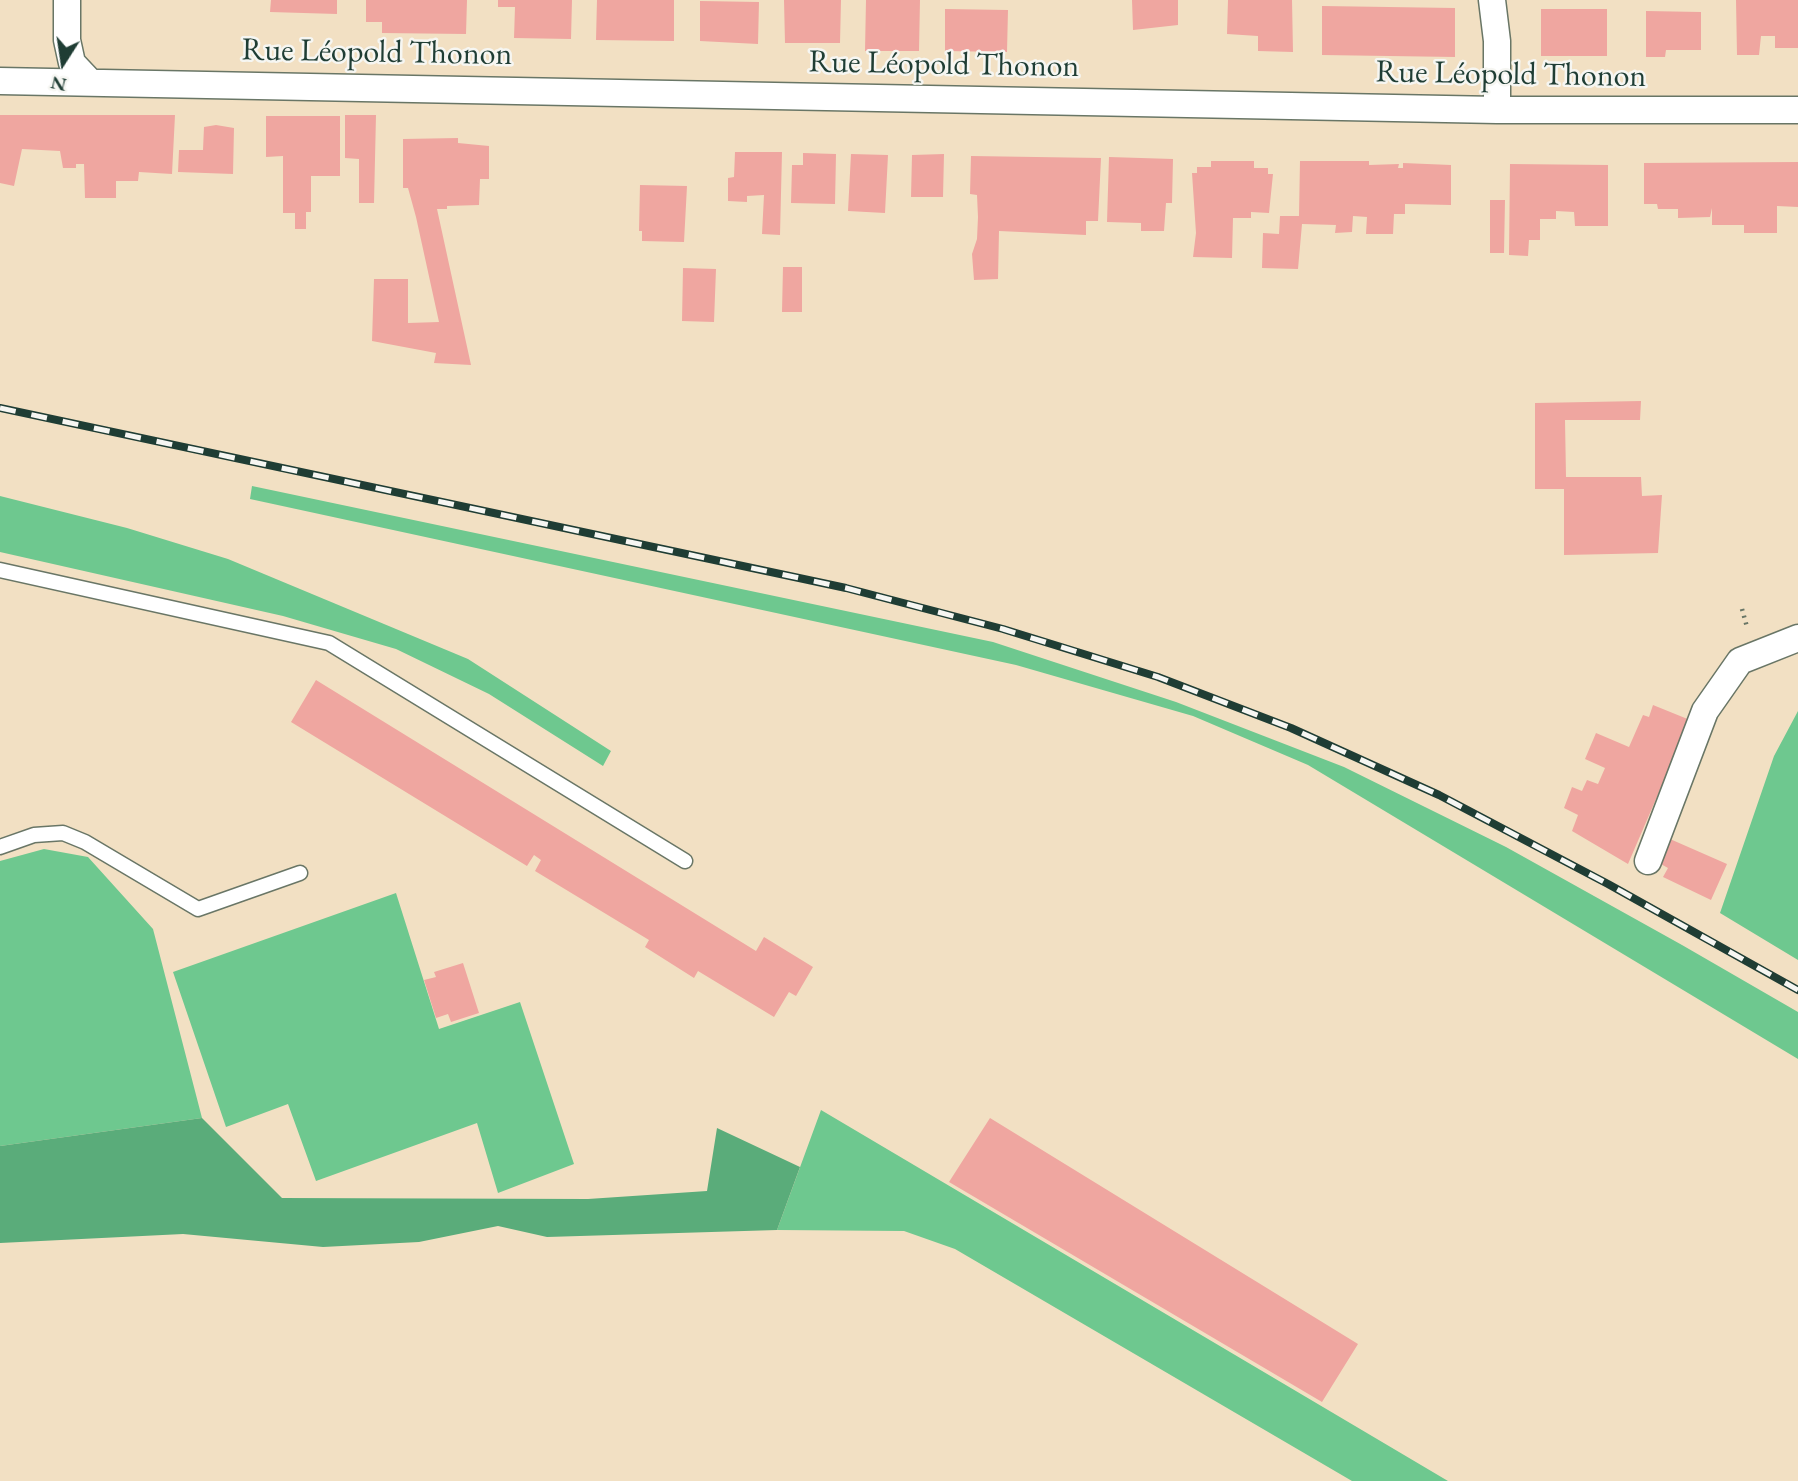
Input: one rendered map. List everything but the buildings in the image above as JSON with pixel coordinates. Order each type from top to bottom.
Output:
[{"type":"street","points":[[66,0],[67,40],[72,63],[89,81]]},
{"type":"street","points":[[1492,0],[1497,41],[1497,110]]},
{"type":"street","name":"Rue Léopold Thonon","points":[[0,80],[1497,110],[1798,110]]},
{"type":"street","points":[[1648,861],[1705,711],[1740,661],[1798,638]]},
{"type":"lane","points":[[0,570],[329,643],[685,861]]},
{"type":"lane","points":[[0,847],[34,835],[64,833],[85,842],[198,909],[300,873]]},
{"type":"green space","points":[[252,486],[993,642],[1176,702],[1344,767],[1506,847],[1682,945],[1798,1012],[1798,1059],[1308,765],[1193,716],[1016,665],[250,499]]},
{"type":"green space","points":[[0,496],[127,528],[228,559],[468,659],[611,751],[603,766],[489,694],[396,649],[283,616],[0,552]]},
{"type":"green space","points":[[1798,711],[1798,960],[1720,913],[1774,756]]},
{"type":"green space","points":[[44,849],[88,857],[153,929],[202,1118],[0,1146],[0,861]]},
{"type":"green space","points":[[396,893],[439,1029],[520,1002],[574,1164],[498,1193],[477,1123],[316,1181],[288,1104],[226,1127],[173,972]]},
{"type":"green space","points":[[821,1110],[1448,1481],[1352,1481],[955,1249],[904,1231],[777,1230]]},
{"type":"green space","points":[[202,1118],[282,1198],[588,1199],[707,1191],[717,1128],[800,1167],[777,1230],[547,1237],[498,1226],[419,1242],[323,1247],[183,1234],[0,1243],[0,1146]]},
{"type":"railway","points":[[0,408],[846,588],[1003,629],[1158,677],[1291,728],[1439,795],[1608,884],[1798,990]]}]
